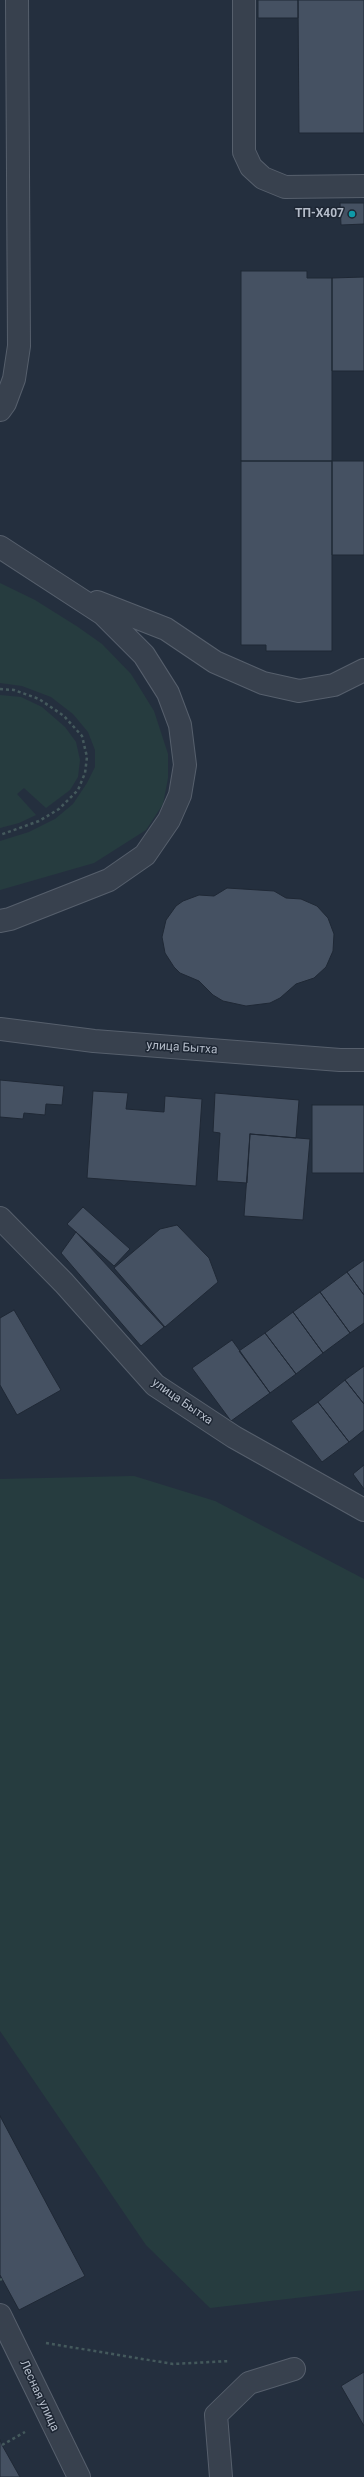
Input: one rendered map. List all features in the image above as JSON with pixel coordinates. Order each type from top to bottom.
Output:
[{"type":"street","points":[[0,410],[5,403],[14,379],[19,346],[9,317],[17,0]]},
{"type":"street","points":[[244,0],[244,152],[251,167],[262,178],[285,187],[364,186]]},
{"type":"street","points":[[0,548],[103,614],[144,655],[168,693],[180,725],[185,765],[180,795],[169,820],[145,855],[109,880],[10,919],[0,921]]},
{"type":"street","points":[[70,592],[166,629],[215,662],[262,683],[299,691],[334,685],[364,670]]},
{"type":"street","name":"улица Бытха","points":[[0,1029],[94,1041],[340,1060],[364,1060]]},
{"type":"street","name":"улица Бытха","points":[[0,1218],[64,1283],[155,1385],[234,1437],[364,1510]]},
{"type":"street","name":"Лесная улица","points":[[0,2315],[79,2477]]},
{"type":"street","points":[[221,2477],[216,2415],[249,2383],[294,2369]]},
{"type":"path","points":[[0,689],[14,690],[39,699],[64,716],[82,736],[87,757],[85,773],[78,790],[59,810],[39,821],[0,835]]},
{"type":"path","points":[[43,2343],[173,2364],[259,2359],[270,2376]]},
{"type":"green space","points":[[0,583],[35,600],[78,627],[102,644],[131,674],[154,711],[168,754],[168,778],[163,804],[146,830],[94,863],[0,890],[0,841],[29,832],[55,819],[73,804],[87,783],[95,767],[95,750],[88,732],[73,714],[51,697],[22,686],[0,683]]},
{"type":"green space","points":[[0,695],[21,697],[42,707],[65,727],[76,742],[80,760],[78,777],[70,790],[46,808],[24,788],[17,794],[36,815],[19,823],[0,828]]},
{"type":"green space","points":[[134,1476],[215,1501],[364,1579],[364,2290],[210,2308],[146,2245],[0,2031],[0,1479]]},
{"type":"building","points":[[258,0],[298,0],[298,18],[258,18]]},
{"type":"building","points":[[298,0],[364,0],[364,133],[299,133]]},
{"type":"building","name":"ТП-Х407","points":[[340,203],[364,203],[364,224],[341,225]]},
{"type":"building","points":[[241,271],[307,271],[307,278],[332,278],[332,461],[241,461]]},
{"type":"building","points":[[364,277],[364,371],[332,371],[332,278]]},
{"type":"building","points":[[241,461],[332,461],[332,651],[266,651],[266,645],[241,645]]},
{"type":"building","points":[[332,461],[364,461],[364,555],[332,555]]},
{"type":"building","points":[[227,888],[274,891],[286,898],[301,899],[317,906],[328,918],[334,934],[333,951],[326,967],[314,978],[296,984],[280,998],[270,1003],[246,1006],[223,1001],[213,995],[199,981],[180,973],[165,953],[162,937],[166,920],[176,906],[183,901],[199,895],[214,896]]},
{"type":"building","points":[[0,1080],[64,1086],[62,1105],[46,1104],[45,1115],[24,1113],[23,1119],[0,1117]]},
{"type":"building","points":[[93,1091],[128,1093],[126,1109],[164,1112],[165,1096],[202,1099],[196,1186],[87,1178]]},
{"type":"building","points":[[215,1093],[299,1100],[296,1138],[250,1134],[247,1183],[217,1181],[220,1133],[213,1132]]},
{"type":"building","points":[[312,1105],[364,1105],[364,1173],[312,1173]]},
{"type":"building","points":[[250,1134],[310,1139],[303,1220],[244,1216]]},
{"type":"building","points":[[83,1207],[130,1249],[114,1266],[67,1224]]},
{"type":"building","points":[[177,1225],[209,1258],[218,1282],[165,1327],[114,1268],[160,1229]]},
{"type":"building","points":[[76,1232],[164,1327],[141,1346],[61,1253]]},
{"type":"building","points":[[364,1260],[364,1295],[347,1272]]},
{"type":"building","points":[[347,1272],[364,1295],[364,1323],[350,1333],[320,1292]]},
{"type":"building","points":[[320,1292],[350,1333],[323,1353],[293,1312]]},
{"type":"building","points":[[14,1310],[61,1390],[17,1415],[0,1385],[0,1318]]},
{"type":"building","points":[[293,1312],[323,1353],[296,1374],[265,1333]]},
{"type":"building","points":[[265,1333],[296,1374],[270,1393],[239,1351]]},
{"type":"building","points":[[232,1340],[270,1393],[231,1421],[192,1368]]},
{"type":"building","points":[[364,1366],[364,1404],[345,1380]]},
{"type":"building","points":[[345,1380],[364,1404],[364,1430],[349,1442],[318,1402]]},
{"type":"building","points":[[318,1402],[349,1442],[322,1462],[291,1421]]},
{"type":"building","points":[[364,1465],[364,1489],[353,1474]]},
{"type":"building","points":[[0,2116],[85,2276],[19,2310],[0,2275]]},
{"type":"building","points":[[364,2372],[364,2426],[341,2386]]},
{"type":"building","points":[[0,2440],[2,2445],[20,2477],[0,2477]]},
{"type":"place","name":"ТП-Х407","points":[[352,214]]}]
